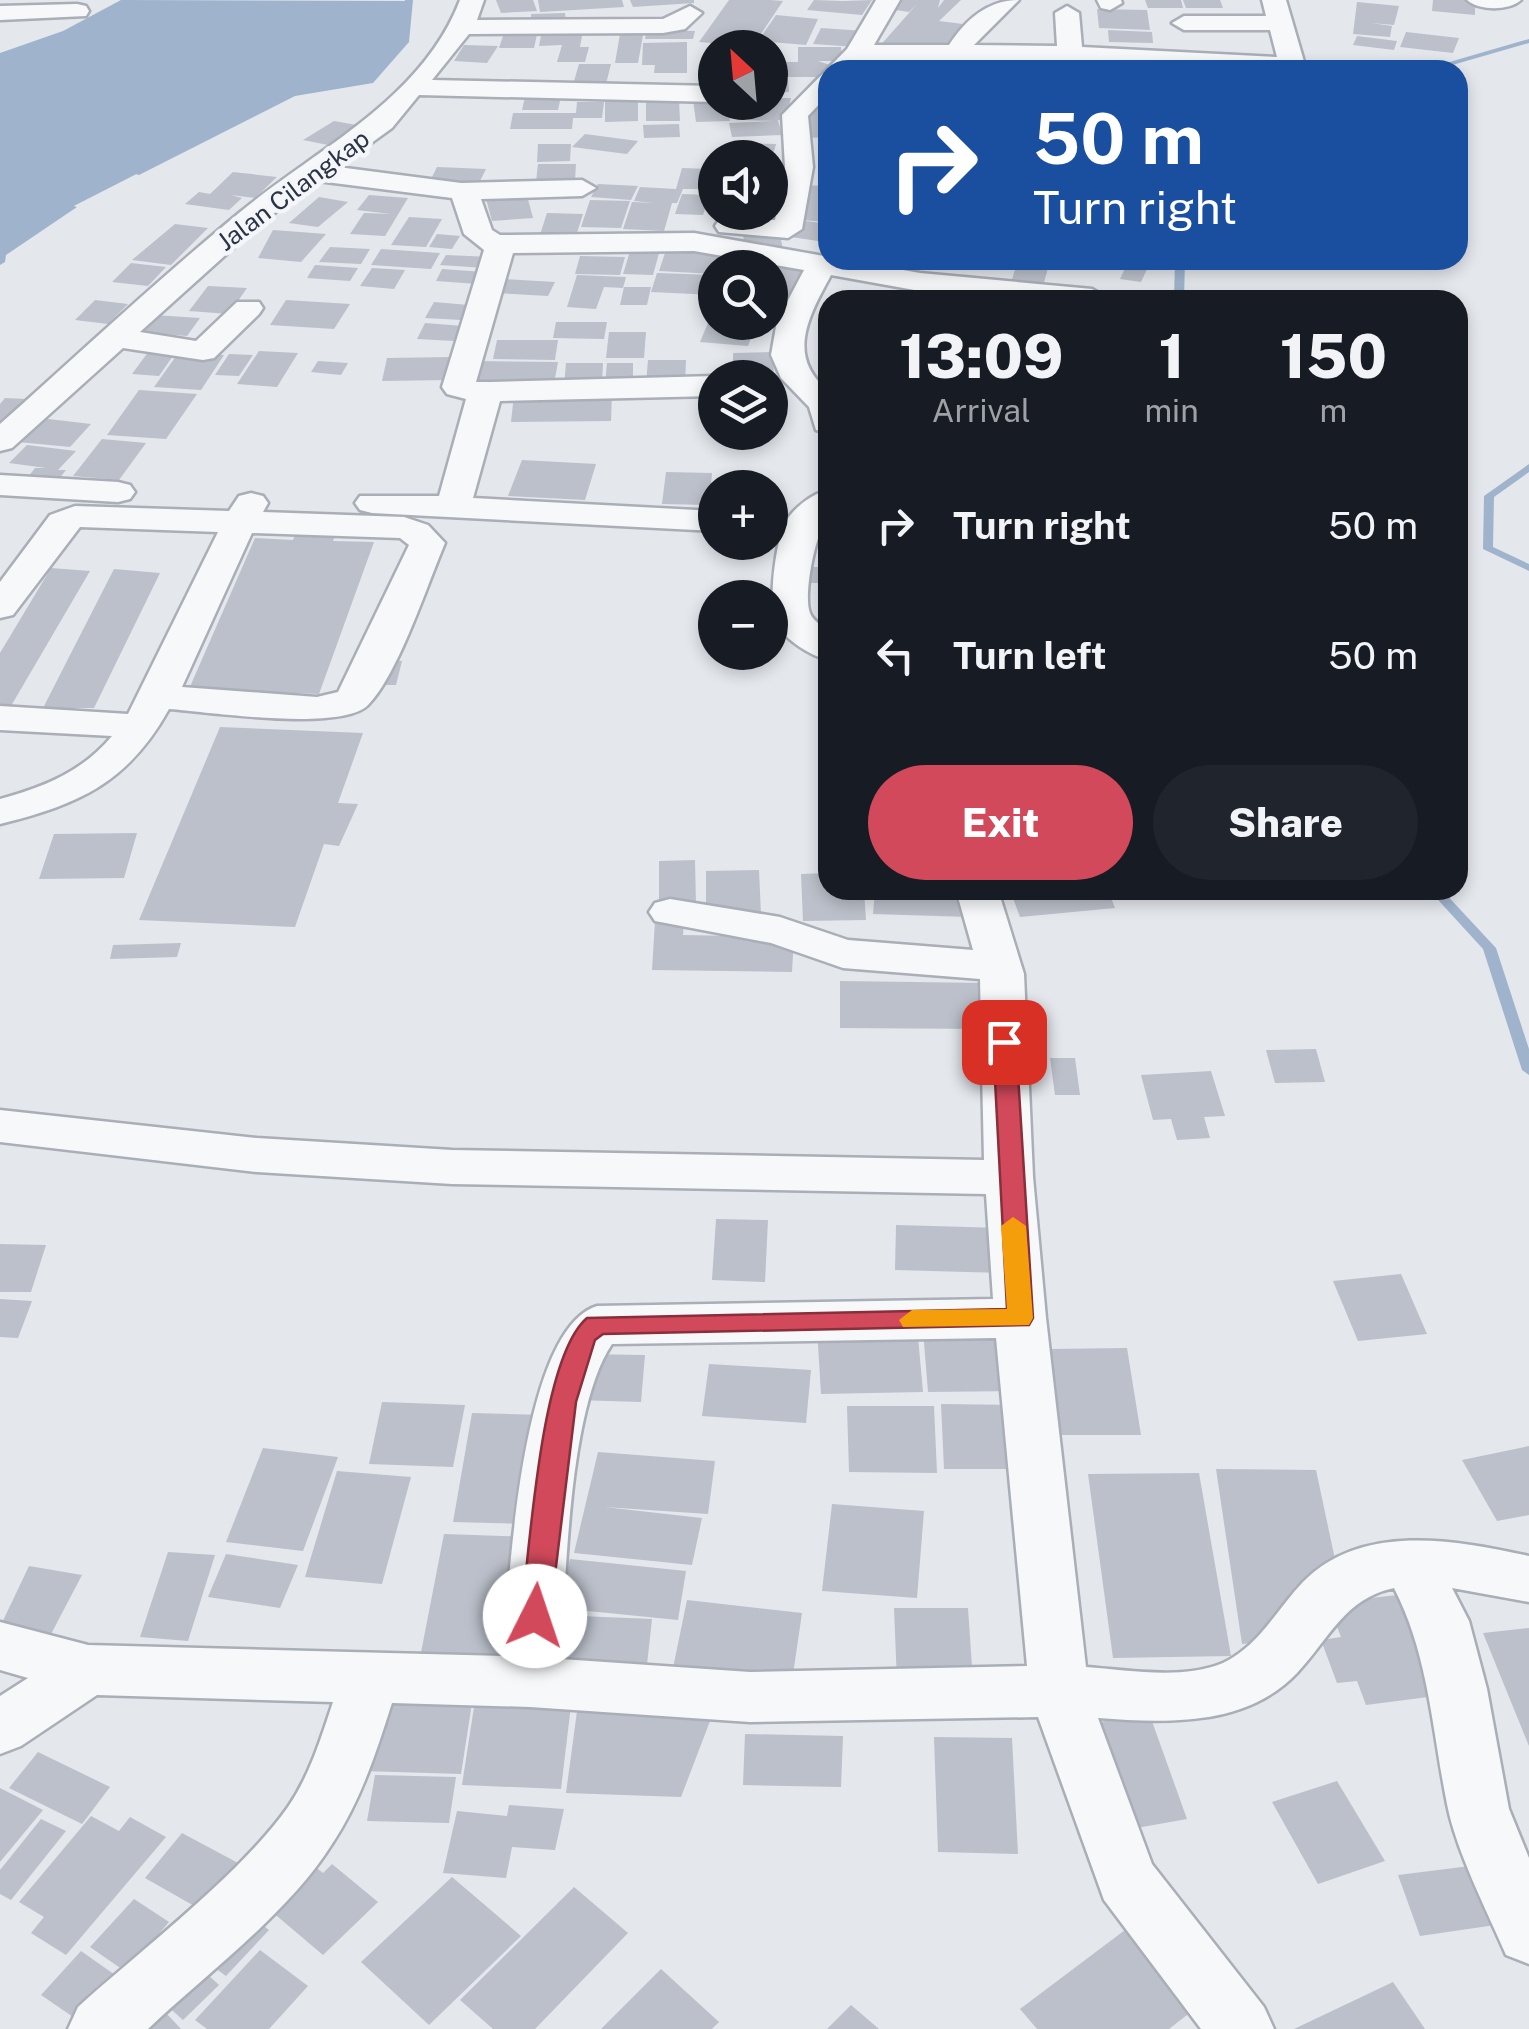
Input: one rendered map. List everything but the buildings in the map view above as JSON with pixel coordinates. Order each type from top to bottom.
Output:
[{"type":"street","points":[[849,60],[888,0]]},
{"type":"street","points":[[944,60],[971,28],[1000,10],[1007,0]]},
{"type":"street","points":[[1479,0],[1508,0]]},
{"type":"street","points":[[0,13],[78,11]]},
{"type":"street","points":[[1184,22],[1277,11],[1290,60]]},
{"type":"street","points":[[467,13],[663,26],[676,24],[690,13]]},
{"type":"street","name":"Jalan Cilangkap","points":[[0,441],[251,217],[383,122],[467,13]]},
{"type":"street","points":[[1068,13],[1070,54]]},
{"type":"street","points":[[944,60],[1070,54],[1181,60]]},
{"type":"street","points":[[413,87],[698,94]]},
{"type":"street","points":[[788,92],[818,87]]},
{"type":"street","points":[[661,240],[674,227],[689,224],[788,228],[798,172],[796,115],[818,87]]},
{"type":"street","points":[[798,172],[818,172]]},
{"type":"street","points":[[317,173],[461,191],[582,188]]},
{"type":"street","points":[[461,191],[472,207],[478,234],[501,244],[661,240],[818,263]]},
{"type":"street","points":[[501,244],[458,387],[486,396],[501,390],[698,386]]},
{"type":"street","points":[[810,400],[789,368],[783,345],[819,270]]},
{"type":"street","points":[[855,270],[920,282],[1006,290]]},
{"type":"street","points":[[113,337],[203,352],[248,308]]},
{"type":"street","points":[[454,507],[486,396]]},
{"type":"street","points":[[0,485],[404,528],[427,543],[365,683],[352,700],[318,709],[0,718]]},
{"type":"street","points":[[788,523],[818,506]]},
{"type":"street","points":[[0,607],[66,519],[88,515],[454,507],[698,519]]},
{"type":"street","points":[[0,812],[80,784],[102,770],[148,711],[246,510]]},
{"type":"street","points":[[787,560],[794,622],[818,641]]},
{"type":"street","points":[[980,900],[1001,966],[1009,1178],[1020,1318],[1060,1692],[1126,1880],[1241,2029]]},
{"type":"street","points":[[670,912],[780,931],[843,954],[1001,966]]},
{"type":"street","points":[[0,1126],[257,1155],[452,1168],[1009,1178]]},
{"type":"street","points":[[530,1682],[540,1550],[562,1402],[584,1336],[596,1324],[1020,1318]]},
{"type":"street","points":[[1410,1564],[1440,1621],[1458,1690],[1478,1810],[1529,1934]]},
{"type":"street","points":[[0,1646],[88,1670],[530,1682],[750,1697],[1190,1694],[1232,1686],[1266,1668],[1337,1587],[1360,1571],[1410,1564],[1495,1571],[1529,1579]]},
{"type":"street","points":[[0,1728],[88,1670]]},
{"type":"street","points":[[101,2029],[277,1867],[310,1826],[338,1774],[371,1676]]},
{"type":"water","points":[[127,0],[409,1],[405,42],[370,81],[293,94],[64,211],[2,254],[0,262],[0,56],[65,33]]},
{"type":"waterway","points":[[0,56],[66,33],[127,0]]},
{"type":"waterway","points":[[136,173],[293,94],[370,81],[405,42],[409,0]]},
{"type":"waterway","points":[[1462,60],[1529,41]]},
{"type":"waterway","points":[[0,262],[2,254],[73,207]]},
{"type":"waterway","points":[[1179,290],[1180,270]]},
{"type":"waterway","points":[[1529,467],[1489,496],[1488,549],[1529,568]]},
{"type":"waterway","points":[[1444,900],[1489,948],[1529,1070]]},
{"type":"slow traffic","points":[[912,1320],[1020,1318],[1013,1226]]},
{"type":"route","points":[[535,1616],[540,1550],[562,1402],[584,1336],[596,1324],[1020,1318],[1004,1042]]}]
